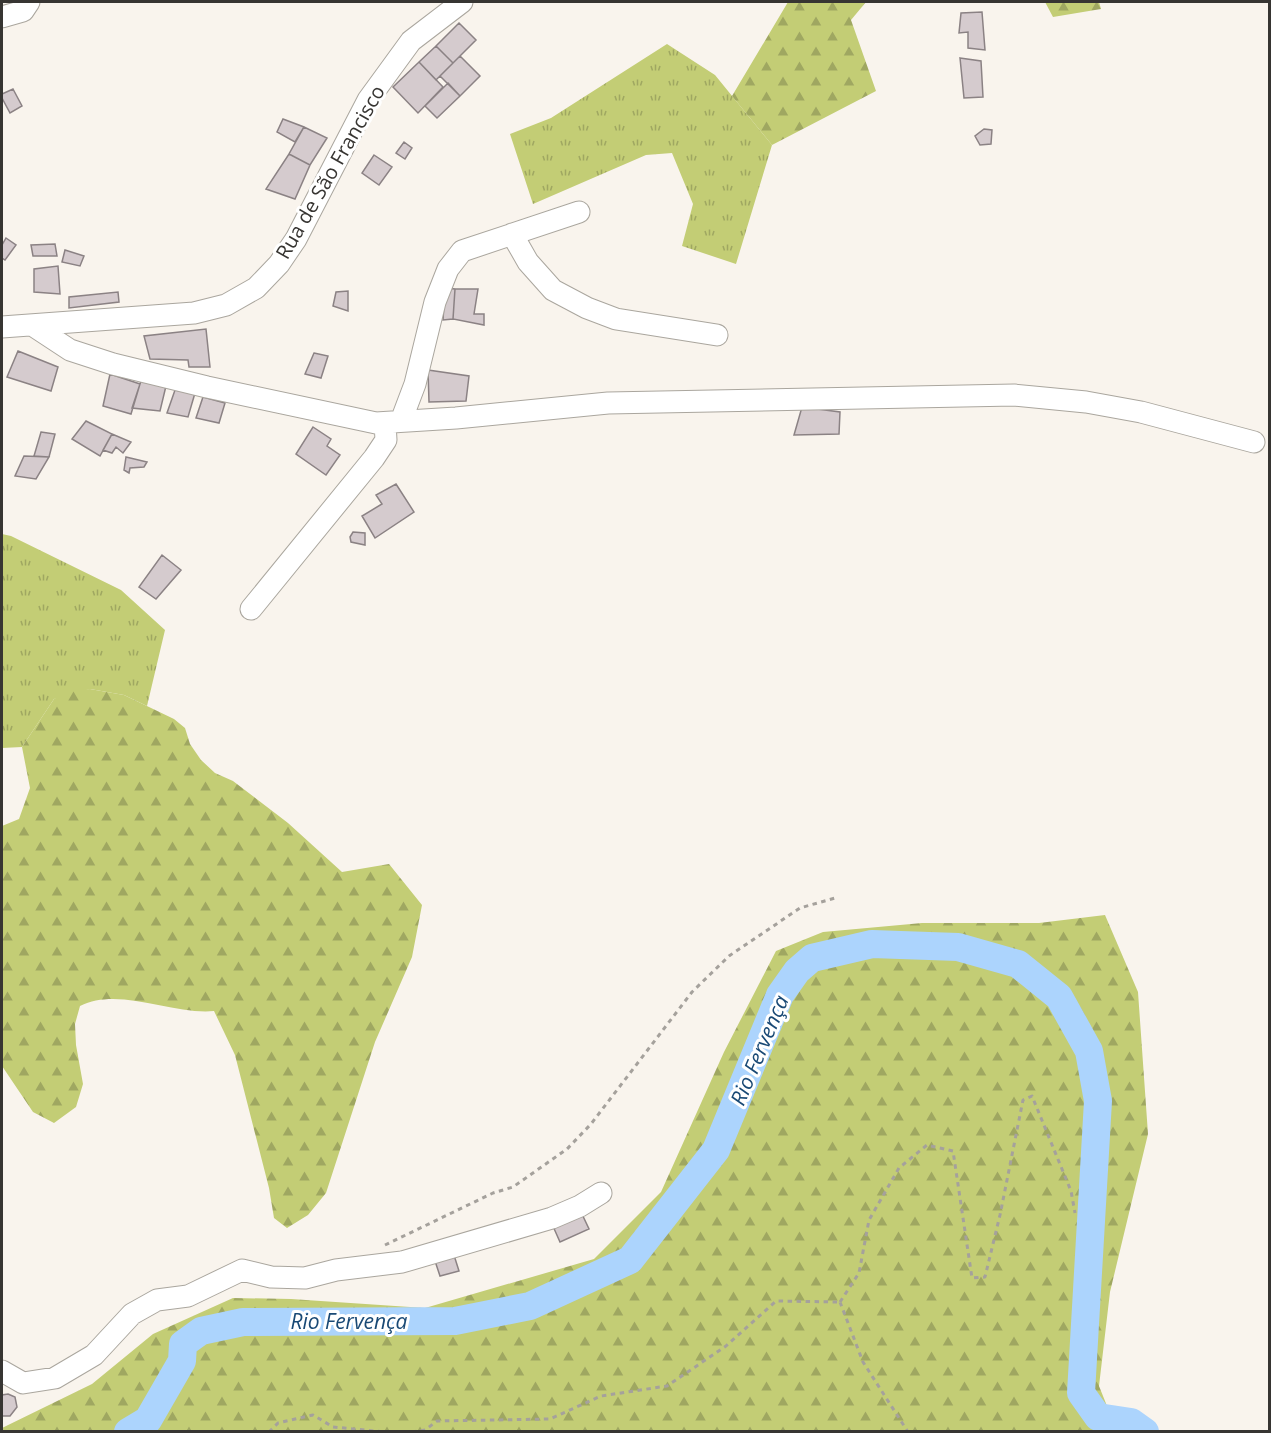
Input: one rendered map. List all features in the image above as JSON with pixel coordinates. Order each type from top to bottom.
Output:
[{"type":"street","points":[[2,16],[23,11],[29,2]]},
{"type":"street","name":"Rua de São Francisco","points":[[2,327],[194,313],[226,305],[256,288],[279,264],[296,238],[368,100],[411,41],[462,2]]},
{"type":"street","points":[[251,609],[374,458],[386,440],[393,422],[415,384],[435,302],[448,269],[462,251],[579,212]]},
{"type":"street","points":[[512,234],[528,262],[553,290],[587,308],[615,319],[717,335]]},
{"type":"street","points":[[32,324],[70,350],[113,364],[207,387],[376,423],[608,403],[1014,395],[1086,402],[1141,412],[1254,442]]},
{"type":"street","points":[[2,1371],[23,1383],[55,1378],[94,1355],[132,1314],[157,1300],[188,1296],[242,1270],[271,1277],[305,1278],[336,1270],[402,1262],[552,1218],[580,1206],[601,1192]]},
{"type":"path","points":[[383,1245],[493,1193],[513,1187],[567,1149],[591,1124],[692,992],[729,956],[800,908],[835,898]]},
{"type":"path","points":[[840,1302],[859,1273],[869,1220],[898,1168],[927,1145],[952,1151],[972,1278],[986,1277],[1023,1100],[1032,1096],[1071,1191],[1075,1213]]},
{"type":"path","points":[[412,1431],[425,1430],[437,1421],[550,1419],[601,1396],[668,1386],[726,1346],[776,1301],[840,1302]]},
{"type":"path","points":[[840,1302],[863,1362],[908,1431]]},
{"type":"path","points":[[268,1431],[278,1423],[313,1415],[333,1427],[385,1431]]},
{"type":"green space","points":[[788,2],[866,2],[851,20],[876,91],[772,145],[732,96]]},
{"type":"green space","points":[[1045,2],[1099,2],[1101,9],[1053,17]]},
{"type":"green space","points":[[667,44],[715,75],[772,145],[736,264],[682,246],[693,204],[672,153],[646,155],[533,204],[510,134],[551,118]]},
{"type":"green space","points":[[2,534],[11,536],[121,590],[165,630],[147,706],[124,695],[90,689],[54,699],[22,747],[2,748]]},
{"type":"green space","points":[[90,689],[124,695],[174,719],[185,728],[190,744],[201,760],[215,773],[233,781],[288,823],[342,872],[389,864],[422,905],[412,957],[375,1042],[326,1193],[308,1215],[287,1228],[274,1218],[269,1188],[235,1055],[214,1011],[198,1011],[111,999],[80,1006],[75,1024],[83,1084],[76,1107],[54,1123],[33,1112],[2,1066],[2,826],[19,819],[30,788],[22,747],[54,699],[68,691]]},
{"type":"green space","points":[[1105,915],[1138,992],[1148,1134],[1110,1292],[1099,1386],[1117,1431],[2,1431],[2,1428],[92,1384],[153,1334],[233,1298],[291,1299],[425,1308],[594,1259],[661,1192],[724,1052],[776,951],[823,932],[922,923],[1039,923]]},
{"type":"building","points":[[982,12],[985,50],[968,48],[968,32],[959,33],[961,13]]},
{"type":"building","points":[[459,23],[476,40],[453,63],[436,46]]},
{"type":"building","points":[[436,46],[453,63],[436,80],[419,62]]},
{"type":"building","points":[[460,56],[480,76],[460,96],[440,76]]},
{"type":"building","points":[[960,58],[981,61],[983,97],[964,98]]},
{"type":"building","points":[[419,62],[443,87],[418,113],[393,87]]},
{"type":"building","points":[[448,83],[460,96],[437,118],[425,106]]},
{"type":"building","points":[[13,89],[22,106],[10,113],[2,94]]},
{"type":"building","points":[[283,119],[304,127],[295,142],[277,132]]},
{"type":"building","points":[[304,127],[327,138],[310,165],[289,154]]},
{"type":"building","points":[[984,129],[992,130],[991,144],[980,145],[975,136]]},
{"type":"building","points":[[404,142],[412,148],[405,159],[396,153]]},
{"type":"building","points":[[289,154],[310,165],[295,199],[266,189]]},
{"type":"building","points":[[374,155],[392,167],[379,185],[362,173]]},
{"type":"building","points":[[6,238],[16,245],[5,260],[2,258],[2,245]]},
{"type":"building","points":[[55,244],[57,256],[33,256],[31,245]]},
{"type":"building","points":[[65,250],[84,256],[80,266],[62,262]]},
{"type":"building","points":[[58,266],[60,294],[34,292],[34,269]]},
{"type":"building","points":[[445,288],[455,289],[453,319],[443,320]]},
{"type":"building","points":[[455,289],[478,289],[474,314],[484,314],[484,325],[453,319]]},
{"type":"building","points":[[348,291],[348,311],[333,306],[336,292]]},
{"type":"building","points":[[118,292],[119,302],[69,308],[69,297]]},
{"type":"building","points":[[206,329],[210,367],[189,367],[188,360],[150,359],[144,336]]},
{"type":"building","points":[[18,351],[58,367],[51,391],[7,377]]},
{"type":"building","points":[[314,353],[328,356],[321,378],[305,374]]},
{"type":"building","points":[[428,370],[469,376],[466,401],[429,402]]},
{"type":"building","points":[[110,374],[140,384],[131,414],[103,406]]},
{"type":"building","points":[[142,378],[166,386],[160,411],[132,408]]},
{"type":"building","points":[[175,390],[195,393],[188,417],[167,413]]},
{"type":"building","points":[[203,397],[225,403],[219,423],[196,418]]},
{"type":"building","points":[[802,407],[840,412],[839,434],[794,435]]},
{"type":"building","points":[[86,421],[112,434],[100,456],[72,439]]},
{"type":"building","points":[[313,427],[331,439],[327,446],[340,455],[326,475],[296,454]]},
{"type":"building","points":[[41,432],[55,434],[49,457],[34,456]]},
{"type":"building","points":[[112,434],[131,442],[123,453],[116,447],[112,453],[103,450]]},
{"type":"building","points":[[24,456],[49,457],[36,479],[15,476]]},
{"type":"building","points":[[126,457],[147,462],[144,467],[130,468],[129,473],[124,470]]},
{"type":"building","points":[[396,484],[414,512],[375,538],[362,516],[382,504],[376,495]]},
{"type":"building","points":[[353,532],[365,533],[365,545],[351,542],[350,537]]},
{"type":"building","points":[[162,555],[181,570],[156,599],[139,587]]},
{"type":"building","points":[[581,1212],[589,1229],[560,1242],[552,1224]]},
{"type":"building","points":[[453,1252],[459,1271],[440,1276],[434,1258]]},
{"type":"building","points":[[8,1394],[15,1397],[17,1407],[10,1416],[2,1416],[2,1395]]},
{"type":"waterway","name":"Rio Fervença","points":[[128,1432],[148,1420],[182,1361],[183,1344],[201,1331],[243,1322],[455,1321],[530,1306],[630,1260],[716,1150],[780,995],[797,971],[812,958],[872,944],[958,947],[1018,964],[1059,997],[1089,1051],[1098,1101],[1081,1393],[1098,1417],[1131,1422],[1145,1432]]}]
